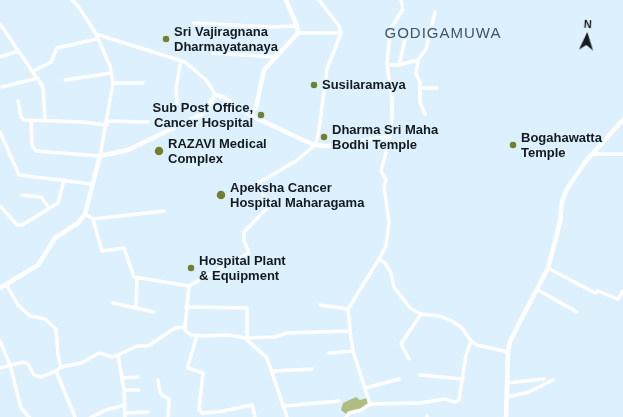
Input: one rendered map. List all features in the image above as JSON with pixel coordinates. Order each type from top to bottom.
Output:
[{"type":"street","points":[[0,288],[38,265],[55,238],[78,223],[85,214],[100,156],[107,124],[113,83],[111,73],[96,34],[78,6],[72,0]]},
{"type":"street","points":[[250,115],[256,107],[264,70],[298,33],[298,26],[286,0]]},
{"type":"street","points":[[93,219],[102,251],[124,248],[134,277],[137,278],[189,286],[249,253],[244,241],[244,232],[269,206],[258,183],[296,161],[315,145],[318,136],[326,68],[341,33],[338,26],[319,0]]},
{"type":"street","points":[[370,404],[353,351],[348,309],[386,246],[389,222],[384,186],[386,180],[381,171],[392,117],[392,99],[387,65],[390,30],[403,9],[401,0]]},
{"type":"street","points":[[425,114],[420,102],[420,82],[416,74],[418,60],[426,49],[435,12]]},
{"type":"street","points":[[194,23],[271,27],[298,26]]},
{"type":"street","points":[[0,24],[43,87],[45,120]]},
{"type":"street","points":[[298,33],[341,33]]},
{"type":"street","points":[[96,34],[185,62],[205,79],[215,95],[223,97],[250,115],[304,142],[328,146],[389,137]]},
{"type":"street","points":[[399,65],[406,35]]},
{"type":"street","points":[[33,71],[51,62],[54,50],[57,48],[97,39]]},
{"type":"street","points":[[0,57],[18,51]]},
{"type":"street","points":[[213,53],[276,57]]},
{"type":"street","points":[[387,65],[399,65],[418,60]]},
{"type":"street","points":[[177,104],[176,88],[181,61]]},
{"type":"street","points":[[65,80],[111,73]]},
{"type":"street","points":[[2,86],[38,78]]},
{"type":"street","points":[[113,83],[144,83]]},
{"type":"street","points":[[420,88],[437,88]]},
{"type":"street","points":[[31,120],[32,146],[36,151],[100,156],[128,150],[200,115],[206,110],[215,95]]},
{"type":"street","points":[[18,101],[21,117],[24,120],[107,124],[148,122]]},
{"type":"street","points":[[506,417],[508,352],[510,341],[538,290],[548,268],[553,243],[560,222],[562,201],[567,189],[592,154],[623,120]]},
{"type":"street","points":[[0,132],[19,175],[92,184]]},
{"type":"street","points":[[592,154],[623,154]]},
{"type":"street","points":[[0,206],[19,226],[58,203],[64,180]]},
{"type":"street","points":[[22,195],[41,197],[49,208]]},
{"type":"street","points":[[85,214],[93,219],[164,211]]},
{"type":"street","points":[[379,259],[385,263],[391,273],[394,287],[399,296],[410,308],[421,314],[440,316],[452,321],[462,328],[471,341],[477,345],[508,352]]},
{"type":"street","points":[[548,268],[594,293],[598,291],[618,299],[623,291]]},
{"type":"street","points":[[136,308],[137,278]]},
{"type":"street","points":[[6,284],[18,305],[30,316],[46,319],[56,329],[58,355],[61,367]]},
{"type":"street","points":[[189,286],[185,327],[188,332],[197,336],[228,335],[246,338],[275,337],[287,333],[350,331]]},
{"type":"street","points":[[538,290],[577,312]]},
{"type":"street","points":[[113,303],[154,312]]},
{"type":"street","points":[[320,305],[348,309]]},
{"type":"street","points":[[186,307],[247,308],[246,338],[267,358],[273,371],[288,417]]},
{"type":"street","points":[[409,359],[401,344],[421,314]]},
{"type":"street","points":[[0,368],[23,362],[28,364],[34,375],[41,377],[56,371],[61,367],[81,362],[99,353],[112,357],[133,348],[148,346],[175,328],[185,327]]},
{"type":"street","points":[[197,336],[188,368],[203,373],[199,410],[202,413],[218,412],[252,404],[255,417]]},
{"type":"street","points":[[0,341],[10,365],[22,408],[29,417]]},
{"type":"street","points":[[346,417],[348,413],[361,410],[370,404],[421,403],[444,399],[455,402],[459,400],[466,355],[471,341]]},
{"type":"street","points":[[329,353],[353,351]]},
{"type":"street","points":[[118,355],[124,390],[125,415],[148,412]]},
{"type":"street","points":[[273,371],[312,369]]},
{"type":"street","points":[[56,371],[74,417]]},
{"type":"street","points":[[420,375],[463,380]]},
{"type":"street","points":[[122,378],[138,377]]},
{"type":"street","points":[[366,388],[399,379]]},
{"type":"street","points":[[507,383],[544,379]]},
{"type":"street","points":[[158,380],[160,392],[169,399],[168,417]]},
{"type":"street","points":[[507,397],[529,392],[553,380]]},
{"type":"street","points":[[124,390],[139,390]]},
{"type":"street","points":[[285,406],[339,401]]},
{"type":"street","points":[[91,417],[106,410],[125,405]]},
{"type":"green space","points":[[356,397],[360,400],[367,398],[368,404],[360,410],[346,414],[341,410],[343,403]]},
{"type":"place","name":"Sri Vajiragnana Dharmayatanaya","points":[[166,39]]},
{"type":"place","name":"Susilaramaya","points":[[314,85]]},
{"type":"place","name":"Sub Post Office, Cancer Hospital","points":[[261,115]]},
{"type":"place","name":"Dharma Sri Maha Bodhi Temple","points":[[324,137]]},
{"type":"place","name":"Bogahawatta Temple","points":[[513,145]]},
{"type":"place","name":"RAZAVI Medical Complex","points":[[159,151]]},
{"type":"place","name":"Apeksha Cancer Hospital Maharagama","points":[[221,195]]},
{"type":"place","name":"Hospital Plant & Equipment","points":[[191,268]]},
{"type":"district","name":"GODIGAMUWA","points":[[443,34]]}]
